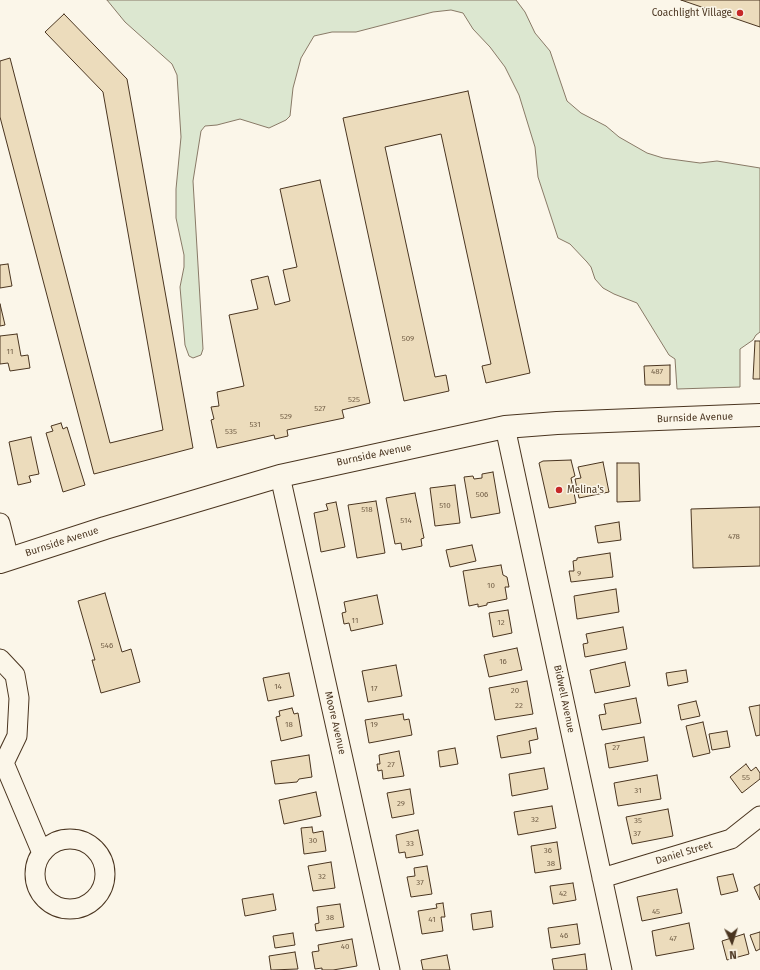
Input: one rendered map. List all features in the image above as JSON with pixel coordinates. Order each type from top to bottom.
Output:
[{"type":"main road","name":"Burnside Avenue","points":[[5,561],[204,497],[280,476],[505,427],[551,423],[760,415]]},
{"type":"street","name":"Bidwell Avenue","points":[[505,427],[622,970]]},
{"type":"street","name":"Moore Avenue","points":[[280,476],[390,970]]},
{"type":"street","points":[[0,523],[5,561]]},
{"type":"street","points":[[0,659],[14,675],[19,698],[17,736],[2,762],[42,854]]},
{"type":"street","name":"Daniel Street","points":[[602,878],[731,838],[760,816]]},
{"type":"green space","points":[[107,0],[516,0],[525,12],[535,33],[550,51],[567,101],[581,113],[606,126],[619,137],[647,153],[663,158],[700,163],[717,161],[760,168],[760,332],[753,340],[740,349],[740,387],[677,389],[675,359],[669,355],[637,303],[603,288],[595,279],[591,267],[587,262],[570,244],[558,238],[538,177],[535,147],[519,95],[505,67],[490,47],[473,29],[463,13],[451,10],[433,12],[356,32],[332,32],[314,36],[301,58],[293,88],[290,116],[286,120],[269,128],[240,119],[217,125],[205,126],[201,131],[193,181],[203,349],[201,355],[193,358],[189,356],[185,345],[180,287],[184,267],[184,255],[176,218],[176,189],[181,137],[177,75],[172,64],[125,22]]},
{"type":"building","name":"Coachlight Village","points":[[681,0],[760,0],[760,27]]},
{"type":"building","points":[[64,14],[127,79],[193,448],[94,474],[0,117],[0,61],[10,58],[110,443],[163,430],[103,92],[45,32]]},
{"type":"building","points":[[468,91],[530,373],[486,383],[482,366],[491,364],[441,134],[385,147],[435,377],[446,375],[449,391],[404,401],[343,118]]},
{"type":"building","points":[[320,180],[370,403],[342,410],[344,418],[287,430],[288,436],[275,439],[274,435],[217,448],[211,420],[214,419],[211,407],[219,406],[217,392],[244,386],[229,315],[258,309],[251,280],[268,276],[275,305],[290,301],[283,270],[297,267],[280,189]]},
{"type":"building","points":[[8,264],[12,286],[0,288],[0,265]]},
{"type":"building","points":[[0,304],[5,325],[0,326]]},
{"type":"building","points":[[17,334],[21,356],[28,355],[30,368],[10,371],[8,363],[0,364],[0,336]]},
{"type":"building","points":[[755,341],[760,341],[760,379],[753,379]]},
{"type":"building","points":[[670,365],[670,385],[645,385],[644,366]]},
{"type":"building","points":[[61,423],[63,429],[67,427],[85,485],[63,492],[46,433],[53,431],[51,426]]},
{"type":"building","points":[[31,437],[39,474],[29,476],[31,482],[18,485],[9,442]]},
{"type":"building","name":"Melina's","points":[[571,460],[575,476],[571,478],[576,503],[549,508],[539,463],[543,461]]},
{"type":"building","points":[[603,462],[609,492],[579,498],[575,479],[581,478],[578,467]]},
{"type":"building","points":[[617,463],[639,463],[640,501],[617,502]]},
{"type":"building","points":[[493,472],[500,513],[471,518],[464,477],[473,476],[474,479],[482,478],[482,474]]},
{"type":"building","points":[[455,485],[460,523],[435,526],[430,488]]},
{"type":"building","points":[[415,493],[424,538],[421,539],[422,546],[402,550],[401,543],[395,544],[386,498]]},
{"type":"building","points":[[376,501],[385,553],[357,558],[348,505]]},
{"type":"building","points":[[336,502],[345,547],[321,552],[314,513],[328,510],[326,504]]},
{"type":"building","points":[[760,507],[760,566],[693,568],[691,509]]},
{"type":"building","points":[[619,522],[621,540],[598,543],[595,526]]},
{"type":"building","points":[[472,545],[476,561],[450,567],[446,550]]},
{"type":"building","points":[[610,553],[613,577],[571,582],[569,571],[574,571],[573,561],[577,560],[577,558]]},
{"type":"building","points":[[501,565],[503,575],[507,577],[509,587],[505,587],[507,599],[487,603],[487,605],[478,607],[478,604],[469,606],[463,571]]},
{"type":"building","points":[[616,589],[619,612],[577,619],[574,596]]},
{"type":"building","points":[[105,593],[122,652],[131,649],[140,682],[101,693],[92,660],[95,660],[78,601]]},
{"type":"building","points":[[377,595],[383,624],[351,631],[349,623],[344,624],[342,613],[346,612],[344,602]]},
{"type":"building","points":[[508,610],[512,633],[493,637],[489,613]]},
{"type":"building","points":[[623,627],[627,649],[585,657],[583,644],[588,643],[586,634]]},
{"type":"building","points":[[517,648],[522,670],[489,677],[484,655]]},
{"type":"building","points":[[625,662],[630,686],[595,693],[590,670]]},
{"type":"building","points":[[396,665],[402,696],[368,702],[362,671]]},
{"type":"building","points":[[686,670],[688,682],[668,686],[666,673]]},
{"type":"building","points":[[289,673],[294,696],[268,701],[263,678]]},
{"type":"building","points":[[527,681],[533,714],[495,720],[489,688]]},
{"type":"building","points":[[636,698],[641,723],[602,730],[599,715],[606,714],[604,704]]},
{"type":"building","points":[[696,701],[700,716],[681,720],[678,705]]},
{"type":"building","points":[[760,705],[760,735],[756,736],[749,707]]},
{"type":"building","points":[[292,708],[294,714],[298,713],[302,736],[281,741],[276,717],[280,716],[279,711]]},
{"type":"building","points":[[403,714],[404,720],[409,719],[412,735],[369,743],[365,720]]},
{"type":"building","points":[[703,722],[710,753],[693,757],[686,726]]},
{"type":"building","points":[[536,728],[538,739],[529,741],[531,753],[501,758],[497,736]]},
{"type":"building","points":[[727,731],[730,747],[712,750],[709,734]]},
{"type":"building","points":[[644,737],[648,761],[609,768],[605,744]]},
{"type":"building","points":[[455,748],[458,764],[440,767],[438,751]]},
{"type":"building","points":[[399,751],[404,776],[383,779],[382,770],[378,771],[377,764],[380,764],[379,755]]},
{"type":"building","points":[[309,755],[312,777],[299,779],[297,782],[275,784],[271,761]]},
{"type":"building","points":[[746,764],[751,771],[756,767],[760,773],[760,779],[742,793],[730,777]]},
{"type":"building","points":[[544,768],[548,789],[512,796],[509,774]]},
{"type":"building","points":[[657,775],[661,799],[618,806],[614,783]]},
{"type":"building","points":[[410,789],[414,814],[392,818],[387,793]]},
{"type":"building","points":[[316,792],[321,816],[284,824],[279,800]]},
{"type":"building","points":[[552,806],[556,828],[518,835],[514,812]]},
{"type":"building","points":[[668,809],[673,836],[632,844],[626,817]]},
{"type":"building","points":[[312,827],[313,833],[323,831],[326,851],[304,854],[301,828]]},
{"type":"building","points":[[418,830],[423,855],[406,858],[405,852],[399,853],[396,835]]},
{"type":"building","points":[[557,842],[561,869],[535,873],[531,846]]},
{"type":"building","points":[[331,862],[335,888],[313,891],[308,866]]},
{"type":"building","points":[[427,866],[432,894],[411,897],[407,877],[415,876],[414,868]]},
{"type":"building","points":[[733,874],[738,891],[721,895],[717,877]]},
{"type":"building","points":[[573,883],[576,900],[553,904],[550,886]]},
{"type":"building","points":[[760,884],[760,900],[754,887]]},
{"type":"building","points":[[677,889],[682,913],[642,921],[637,897]]},
{"type":"building","points":[[273,894],[276,910],[245,916],[242,899]]},
{"type":"building","points":[[443,903],[445,917],[441,917],[443,931],[422,934],[418,911],[437,908],[436,904]]},
{"type":"building","points":[[340,904],[344,927],[316,931],[315,924],[319,923],[317,907]]},
{"type":"building","points":[[491,911],[493,927],[473,930],[471,914]]},
{"type":"building","points":[[689,923],[694,949],[656,956],[652,931]]},
{"type":"building","points":[[577,924],[580,944],[551,948],[548,928]]},
{"type":"building","points":[[760,932],[760,949],[756,951],[750,935]]},
{"type":"building","points":[[293,933],[295,945],[275,948],[273,936]]},
{"type":"building","points":[[744,934],[749,954],[727,960],[722,941]]},
{"type":"building","points":[[352,939],[357,966],[333,970],[322,970],[322,968],[315,969],[312,952],[319,951],[318,945]]},
{"type":"building","points":[[295,952],[298,969],[271,970],[269,956]]},
{"type":"building","points":[[585,954],[587,970],[554,970],[552,959]]},
{"type":"building","points":[[447,955],[450,970],[423,970],[421,960]]},
{"type":"place","name":"Coachlight Village","points":[[740,13]]},
{"type":"place","name":"Melina's","points":[[559,490]]}]
